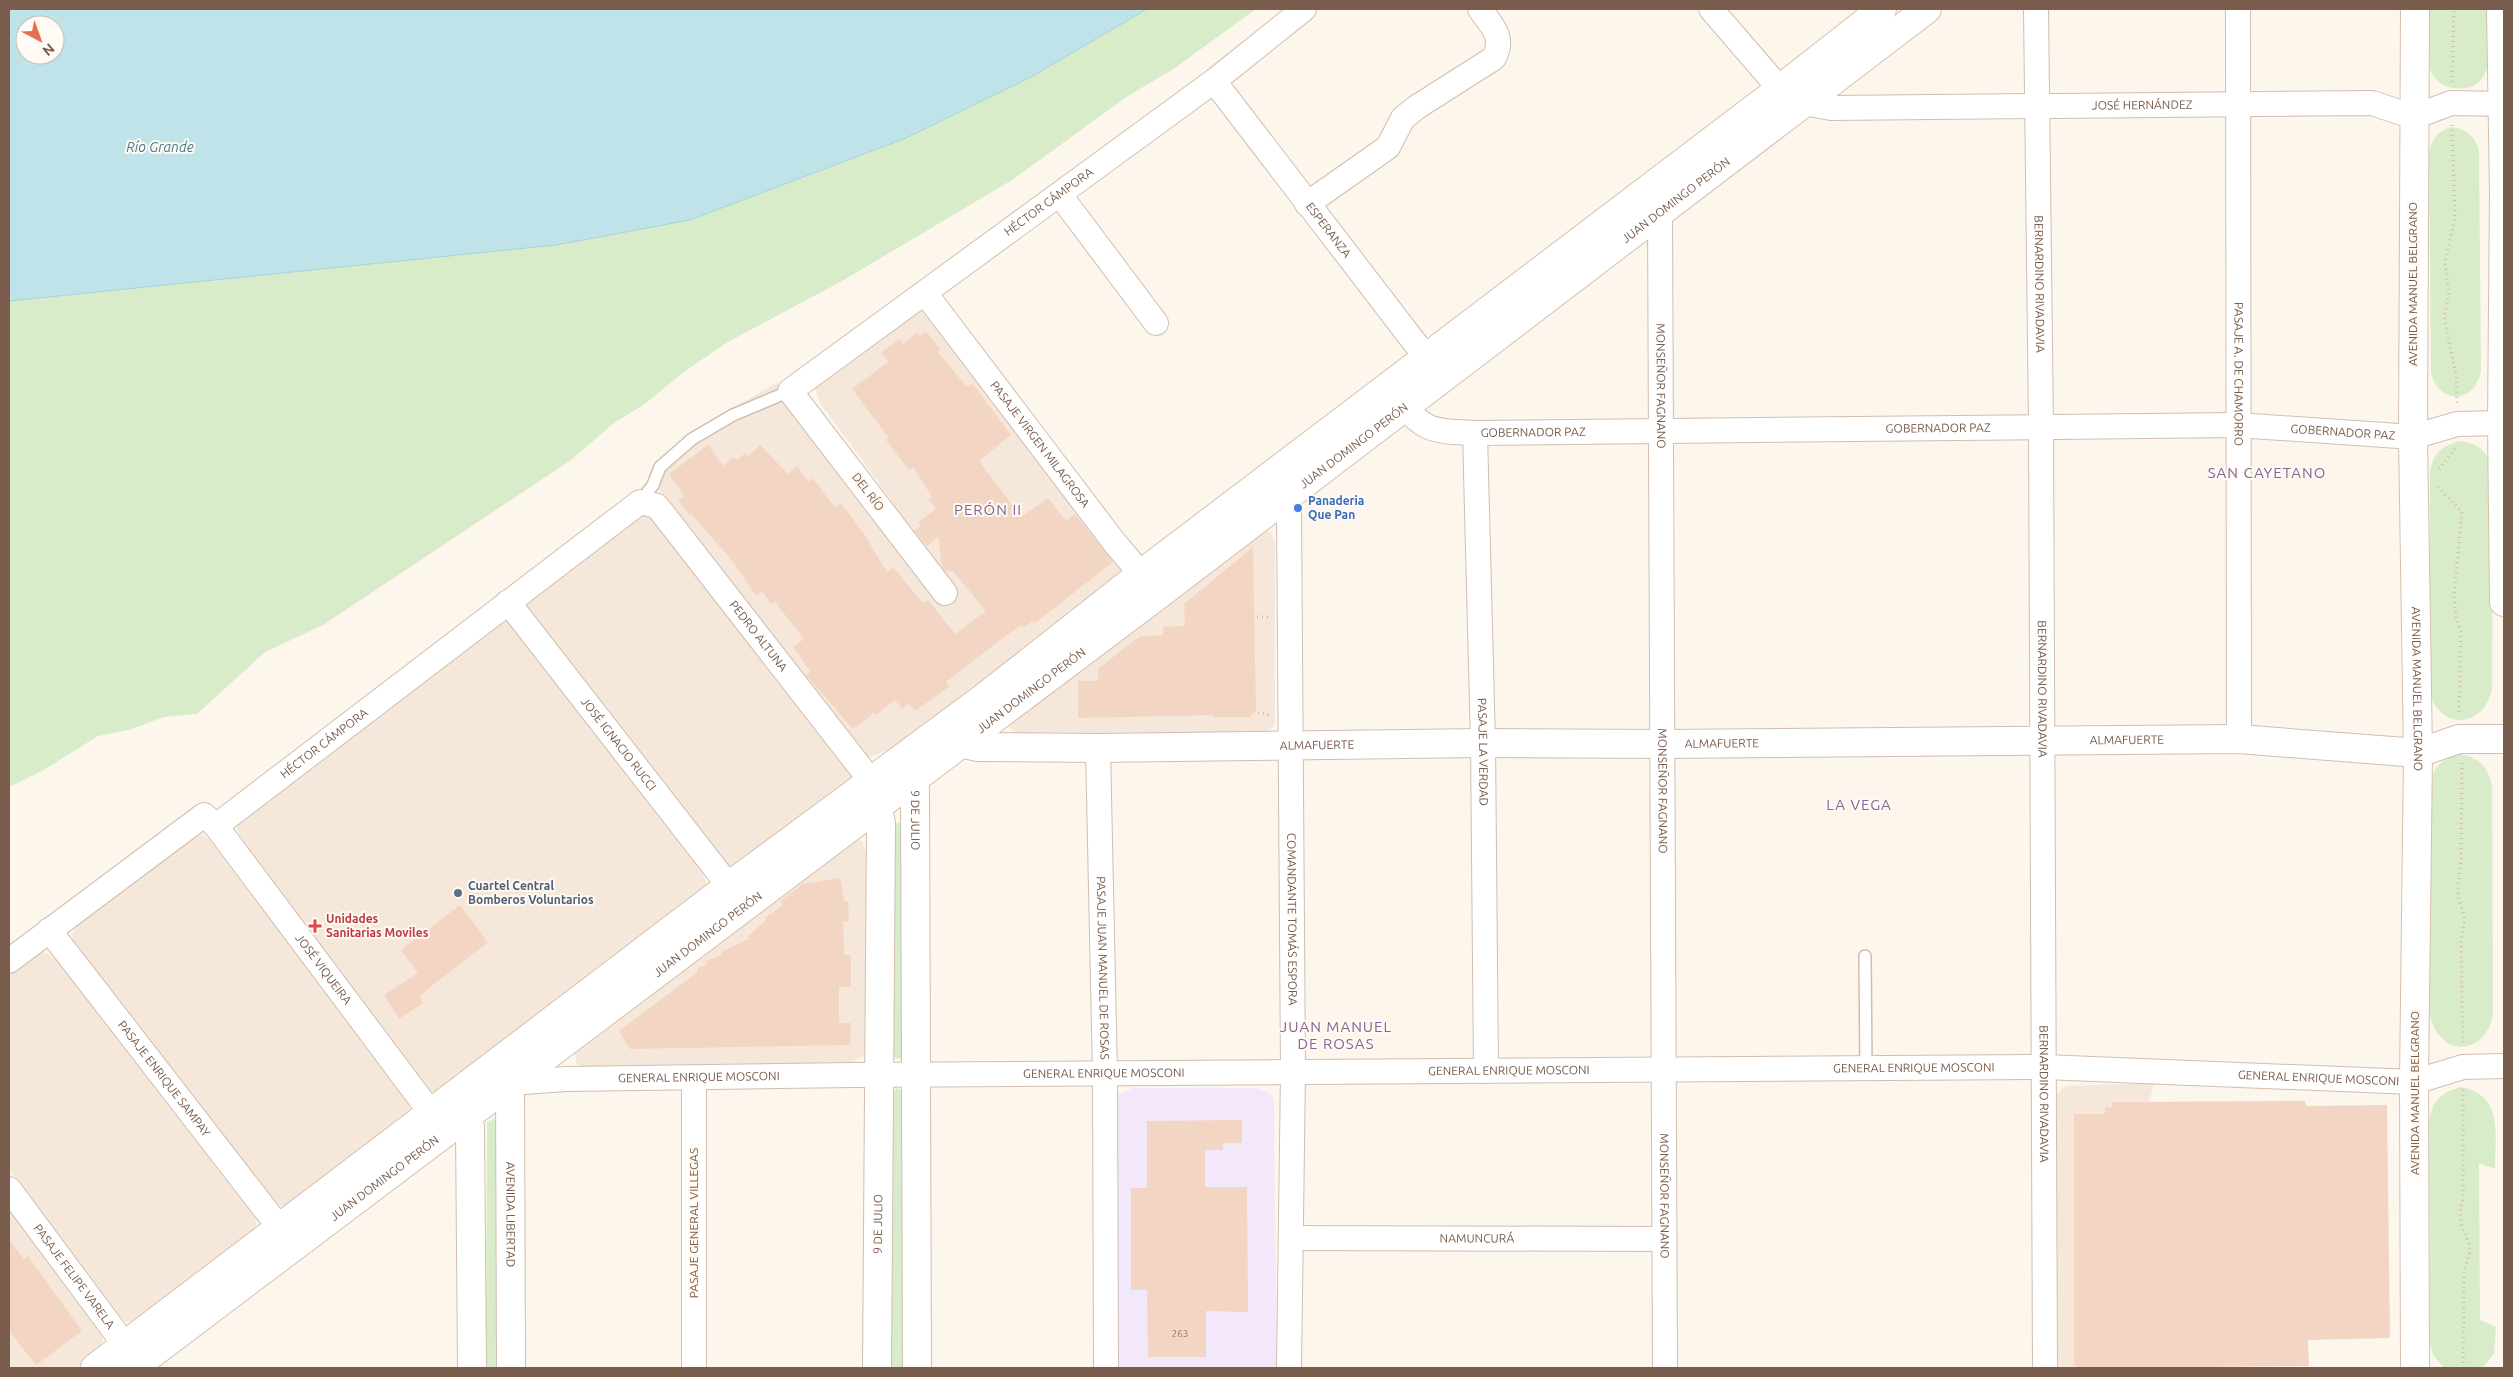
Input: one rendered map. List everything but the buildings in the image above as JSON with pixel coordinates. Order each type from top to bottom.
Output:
[{"type":"main road","name":"JUAN DOMINGO PERÓN","points":[[1433,368],[1660,212],[1927,9]]},
{"type":"main road","name":"AVENIDA MANUEL BELGRANO","points":[[2415,9],[2413,437],[2418,753],[2414,1082],[2416,1368]]},
{"type":"main road","points":[[2501,9],[2504,193],[2504,602]]},
{"type":"main road","name":"JUAN DOMINGO PERÓN","points":[[131,1360],[279,1227],[432,1113],[502,1074],[954,734],[1433,368],[1872,13]]},
{"type":"main road","name":"JUAN DOMINGO PERÓN","points":[[95,1368],[131,1360],[466,1117],[502,1074],[728,886],[874,793],[910,780],[954,734]]},
{"type":"main road","name":"ALMAFUERTE","points":[[954,734],[978,747],[1098,748],[1483,743],[1663,744],[2239,739],[2418,753],[2459,739],[2504,739]]},
{"type":"main road","name":"9 DE JULIO","points":[[910,780],[915,788],[916,800],[917,1368]]},
{"type":"main road","name":"9 DE JULIO","points":[[874,793],[880,822],[877,1368]]},
{"type":"main road","name":"AVENIDA LIBERTAD","points":[[502,1074],[510,1368]]},
{"type":"main road","points":[[432,1113],[466,1117],[470,1127],[472,1368]]},
{"type":"street","name":"HÉCTOR CÁMPORA","points":[[790,391],[1214,81],[1304,9]]},
{"type":"street","points":[[1307,204],[1388,147],[1403,118],[1417,107],[1494,58],[1500,46],[1498,35],[1480,9]]},
{"type":"street","name":"JOSÉ HERNÁNDEZ","points":[[1711,9],[1780,89],[1804,103],[1831,108],[2372,103],[2414,117]]},
{"type":"street","name":"BERNARDINO RIVADAVIA","points":[[2036,9],[2041,427],[2046,1368]]},
{"type":"street","name":"PASAJE A. DE CHAMORRO","points":[[2238,9],[2237,425],[2239,739]]},
{"type":"street","name":"ESPERANZA","points":[[1214,81],[1433,368]]},
{"type":"street","points":[[2414,117],[2451,103],[2503,104]]},
{"type":"street","points":[[1060,195],[1156,323]]},
{"type":"street","name":"MONSEÑOR FAGNANO","points":[[1660,212],[1665,1368]]},
{"type":"street","name":"PASAJE VIRGEN MILAGROSA","points":[[925,293],[1114,542],[1149,584]]},
{"type":"street","name":"DEL RÍO","points":[[790,391],[945,593]]},
{"type":"street","name":"GOBERNADOR PAZ","points":[[1395,397],[1423,426],[1437,431],[1475,433],[2237,425],[2413,437],[2457,424],[2503,423]]},
{"type":"street","name":"PASAJE LA VERDAD","points":[[1475,433],[1483,743],[1486,1071]]},
{"type":"street","name":"COMANDANTE TOMÁS ESPORA","points":[[1278,487],[1289,508],[1293,1071],[1290,1368]]},
{"type":"street","name":"HÉCTOR CÁMPORA","points":[[216,826],[640,502]]},
{"type":"street","name":"PEDRO ALTUNA","points":[[640,502],[657,506],[874,793]]},
{"type":"street","name":"JOSÉ IGNACIO RUCCI","points":[[508,602],[728,886]]},
{"type":"street","name":"PASAJE JUAN MANUEL DE ROSAS","points":[[1098,748],[1105,1075],[1106,1368]]},
{"type":"street","points":[[9,962],[204,815],[216,826]]},
{"type":"street","name":"JOSÉ VIQUEIRA","points":[[216,826],[432,1113]]},
{"type":"street","name":"PASAJE ENRIQUE SAMPAY","points":[[49,930],[279,1227]]},
{"type":"street","name":"GENERAL ENRIQUE MOSCONI","points":[[502,1074],[566,1079],[1105,1075],[1293,1071],[2044,1068],[2414,1082],[2463,1067],[2504,1066]]},
{"type":"street","name":"PASAJE GENERAL VILLEGAS","points":[[694,1078],[694,1368]]},
{"type":"street","name":"PASAJE FELIPE VARELA","points":[[9,1189],[131,1360]]},
{"type":"street","name":"NAMUNCURÁ","points":[[1292,1238],[1664,1239]]},
{"type":"lane","points":[[640,502],[653,485],[660,467],[692,439],[733,415],[790,391]]},
{"type":"lane","points":[[1865,956],[1866,1069]]},
{"type":"path","points":[[2434,475],[2456,450],[2456,375],[2444,316],[2449,293],[2445,260],[2455,219],[2451,103],[2454,9]]},
{"type":"path","points":[[2435,485],[2462,512],[2454,596],[2456,617],[2461,634],[2459,739],[2462,762],[2461,861],[2458,896],[2465,919],[2461,940],[2463,1196],[2460,1214],[2462,1227],[2470,1243],[2470,1252],[2464,1271],[2462,1368]]},
{"type":"shaded area","points":[[923,309],[1128,572],[898,746],[870,757],[864,755],[651,481],[650,476],[652,469],[668,451],[691,434],[777,382],[876,512],[891,500],[820,403],[815,388],[818,382]]},
{"type":"shaded area","points":[[650,511],[852,774],[850,779],[737,867],[725,865],[528,608],[527,601],[633,514]]},
{"type":"shaded area","points":[[1263,528],[1272,534],[1275,545],[1275,722],[1273,727],[1265,733],[1023,735],[1014,732],[1009,727],[1009,721]]},
{"type":"shaded area","points":[[501,618],[511,624],[702,873],[707,884],[705,890],[439,1092],[433,1092],[423,1087],[240,836],[236,825]]},
{"type":"shaded area","points":[[200,834],[211,840],[410,1103],[410,1114],[284,1207],[274,1202],[73,940],[72,934],[78,923],[194,835]]},
{"type":"shaded area","points":[[856,837],[863,843],[867,858],[867,1049],[862,1057],[848,1064],[583,1068],[577,1064],[574,1049]]},
{"type":"shaded area","points":[[44,952],[55,958],[256,1218],[256,1229],[135,1322],[124,1321],[119,1317],[9,1169],[9,974],[32,956]]},
{"type":"shaded area","points":[[2154,1083],[2083,1368],[2057,1368],[2055,1095],[2066,1086]]},
{"type":"shaded area","points":[[1133,1088],[1255,1088],[1270,1093],[1274,1100],[1277,1368],[1113,1368],[1114,1101],[1118,1094]]},
{"type":"shaded area","points":[[9,1210],[103,1337],[101,1348],[77,1368],[9,1368]]},
{"type":"green space","points":[[1147,9],[1256,9],[1172,70],[1128,96],[1012,180],[842,281],[726,343],[681,374],[645,404],[614,423],[571,460],[323,625],[265,652],[197,714],[164,717],[129,730],[98,736],[42,771],[9,787],[9,301],[556,245],[690,220],[906,138],[1031,77]]},
{"type":"green space","points":[[2427,9],[2490,9],[2489,62],[2485,74],[2478,83],[2468,88],[2453,88],[2443,85],[2434,77],[2430,70],[2427,56]]},
{"type":"green space","points":[[2453,127],[2467,132],[2476,142],[2479,152],[2481,371],[2472,390],[2464,395],[2456,396],[2448,395],[2441,390],[2435,383],[2431,372],[2429,153],[2432,143],[2437,136],[2444,130]]},
{"type":"green space","points":[[2461,441],[2473,444],[2483,450],[2493,472],[2492,688],[2488,702],[2480,712],[2471,718],[2461,720],[2451,718],[2441,712],[2434,703],[2429,689],[2430,473],[2436,455],[2449,445]]},
{"type":"green space","points":[[2460,754],[2473,758],[2482,764],[2492,786],[2493,1015],[2488,1029],[2481,1038],[2472,1044],[2462,1047],[2452,1045],[2443,1039],[2435,1030],[2430,1016],[2429,787],[2433,774],[2439,765],[2448,758]]},
{"type":"green space","points":[[899,822],[907,827],[905,1055],[898,1059],[892,1055],[891,827]]},
{"type":"green space","points":[[2461,1087],[2475,1091],[2484,1098],[2491,1107],[2496,1130],[2495,1169],[2479,1163],[2480,1320],[2496,1327],[2494,1354],[2482,1368],[2444,1368],[2433,1355],[2430,1343],[2429,1121],[2432,1108],[2439,1098]]},
{"type":"green space","points":[[897,1088],[907,1093],[905,1368],[892,1368],[892,1094]]},
{"type":"green space","points":[[493,1119],[498,1123],[498,1368],[486,1368],[487,1122]]},
{"type":"water","name":"Río Grande","points":[[9,9],[1147,9],[1031,77],[906,138],[690,220],[556,245],[9,301]]},
{"type":"place","name":"Panaderia Que Pan","points":[[1298,508]]},
{"type":"place","name":"Cuartel Central Bomberos Voluntarios","points":[[458,893]]},
{"type":"place","name":"Unidades Sanitarias Moviles","points":[[315,926]]},
{"type":"district","name":"SAN CAYETANO","points":[[2267,473]]},
{"type":"district","name":"PERÓN II","points":[[988,510]]},
{"type":"district","name":"LA VEGA","points":[[1859,805]]},
{"type":"district","name":"JUAN MANUEL DE ROSAS","points":[[1336,1036]]}]
